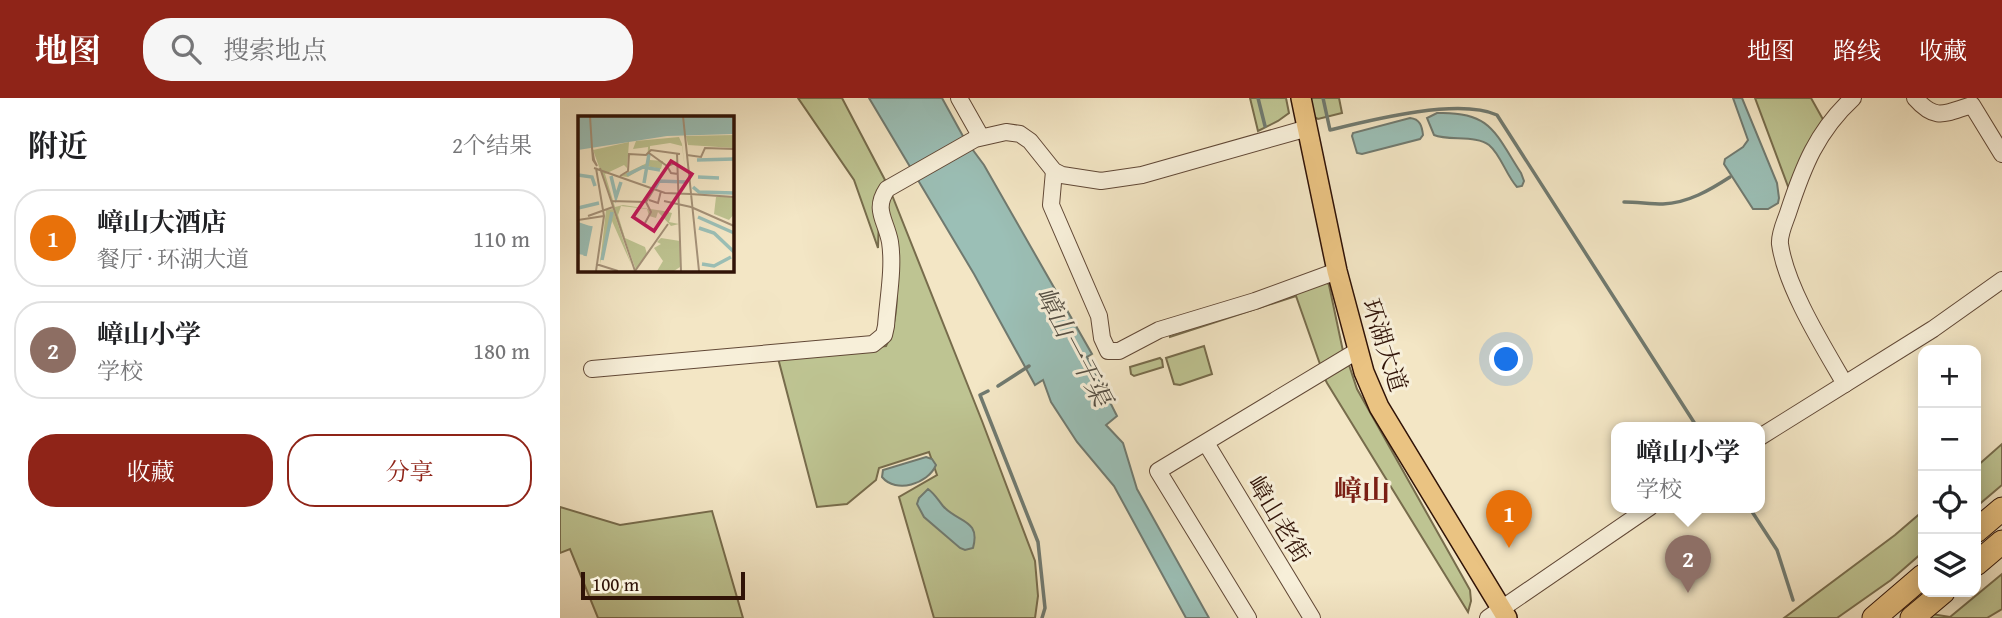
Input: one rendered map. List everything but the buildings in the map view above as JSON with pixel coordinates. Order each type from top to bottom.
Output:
[{"type":"highway","points":[[1981,527],[2002,509]]},
{"type":"highway","points":[[1981,560],[2002,542]]},
{"type":"highway","points":[[1874,618],[1918,580]]},
{"type":"highway","points":[[1912,618],[1937,597]]},
{"type":"main road","name":"环湖大道","points":[[1301,98],[1337,271],[1357,351],[1379,407],[1498,615]]},
{"type":"street","points":[[959,98],[978,138]]},
{"type":"street","points":[[1845,384],[1811,326],[1788,271],[1780,241],[1803,167],[1838,112],[1853,98]]},
{"type":"street","points":[[1915,98],[1927,111],[1933,113],[1945,113],[1970,101],[2002,153]]},
{"type":"street","points":[[592,369],[873,344],[884,335],[886,326],[891,255],[880,199],[887,189],[978,138],[1006,132],[1020,134],[1030,141],[1054,171],[1076,178],[1101,181],[1121,179],[1308,128]]},
{"type":"street","points":[[1054,171],[1051,205],[1099,316],[1102,338],[1108,351],[1119,351],[1159,330],[1255,301],[1337,271]]},
{"type":"street","points":[[1765,434],[1933,329],[2002,280]]},
{"type":"street","points":[[1248,618],[1158,471],[1357,351]]},
{"type":"street","name":"嶂山老街","points":[[1206,443],[1312,618]]},
{"type":"street","points":[[1498,615],[1642,513]]},
{"type":"green space","points":[[798,98],[842,98],[885,180],[880,187],[878,248],[854,180]]},
{"type":"green space","points":[[1250,98],[1286,98],[1289,113],[1258,131]]},
{"type":"green space","points":[[1309,98],[1339,98],[1342,113],[1318,119],[1314,117]]},
{"type":"green space","points":[[1755,98],[1811,98],[1825,123],[1789,189]]},
{"type":"green space","points":[[892,195],[1035,561],[1038,596],[1035,618],[934,618],[899,497],[937,475],[929,452],[879,468],[876,480],[847,504],[817,507],[778,358],[886,346],[896,314],[897,295],[895,256],[887,202]]},
{"type":"green space","points":[[1326,281],[1343,351],[1321,367],[1296,296],[1170,337],[1169,331]]},
{"type":"green space","points":[[1204,346],[1212,374],[1180,385],[1174,384],[1166,358]]},
{"type":"green space","points":[[1160,358],[1163,367],[1134,376],[1131,374],[1130,367]]},
{"type":"green space","points":[[1349,365],[1357,389],[1470,590],[1468,612],[1325,379]]},
{"type":"green space","points":[[2002,444],[2002,485],[1981,503],[1981,471],[1981,463]]},
{"type":"green space","points":[[560,507],[620,525],[712,511],[743,618],[598,618],[570,549],[560,553]]},
{"type":"green space","points":[[1918,515],[1918,556],[1891,580],[1837,618],[1784,618]]},
{"type":"green space","points":[[2002,574],[2002,609],[1987,618],[1927,618],[1932,614],[1950,617],[1974,597],[1981,597],[1981,591]]},
{"type":"water","name":"嶂山一干渠","points":[[869,98],[942,98],[964,138],[984,165],[1092,354],[1087,357],[1117,416],[1106,425],[1123,443],[1137,489],[1209,618],[1186,618],[1114,486],[1077,442],[1051,402],[1043,380],[1035,385],[974,274]]},
{"type":"water","points":[[1733,98],[1742,98],[1777,183],[1778,203],[1768,209],[1753,209],[1724,164],[1725,159],[1743,147],[1748,140]]},
{"type":"water","points":[[1437,113],[1469,116],[1490,127],[1521,173],[1524,181],[1522,186],[1517,187],[1497,154],[1484,142],[1434,135],[1427,118]]},
{"type":"water","points":[[1410,118],[1418,121],[1421,126],[1423,135],[1420,139],[1357,153],[1353,133]]},
{"type":"water","points":[[926,457],[932,459],[936,465],[932,472],[919,482],[895,485],[882,477],[883,470]]},
{"type":"water","points":[[928,489],[943,506],[971,526],[975,539],[973,548],[960,548],[924,517],[917,504]]},
{"type":"waterway","points":[[1258,98],[1265,126]]},
{"type":"waterway","points":[[1323,98],[1330,130],[1439,109],[1481,110],[1497,115],[1694,422]]},
{"type":"waterway","points":[[1624,202],[1663,204],[1681,201],[1707,191],[1730,177]]},
{"type":"waterway","points":[[998,386],[1029,366]]},
{"type":"waterway","points":[[988,391],[980,395],[1038,542],[1045,608],[1042,618]]},
{"type":"waterway","points":[[1753,513],[1777,550],[1793,600]]},
{"type":"place","name":"嶂山大酒店","points":[[1509,548]]},
{"type":"place","name":"嶂山小学","points":[[1688,593]]},
{"type":"district","name":"嶂山","points":[[1362,489]]}]
